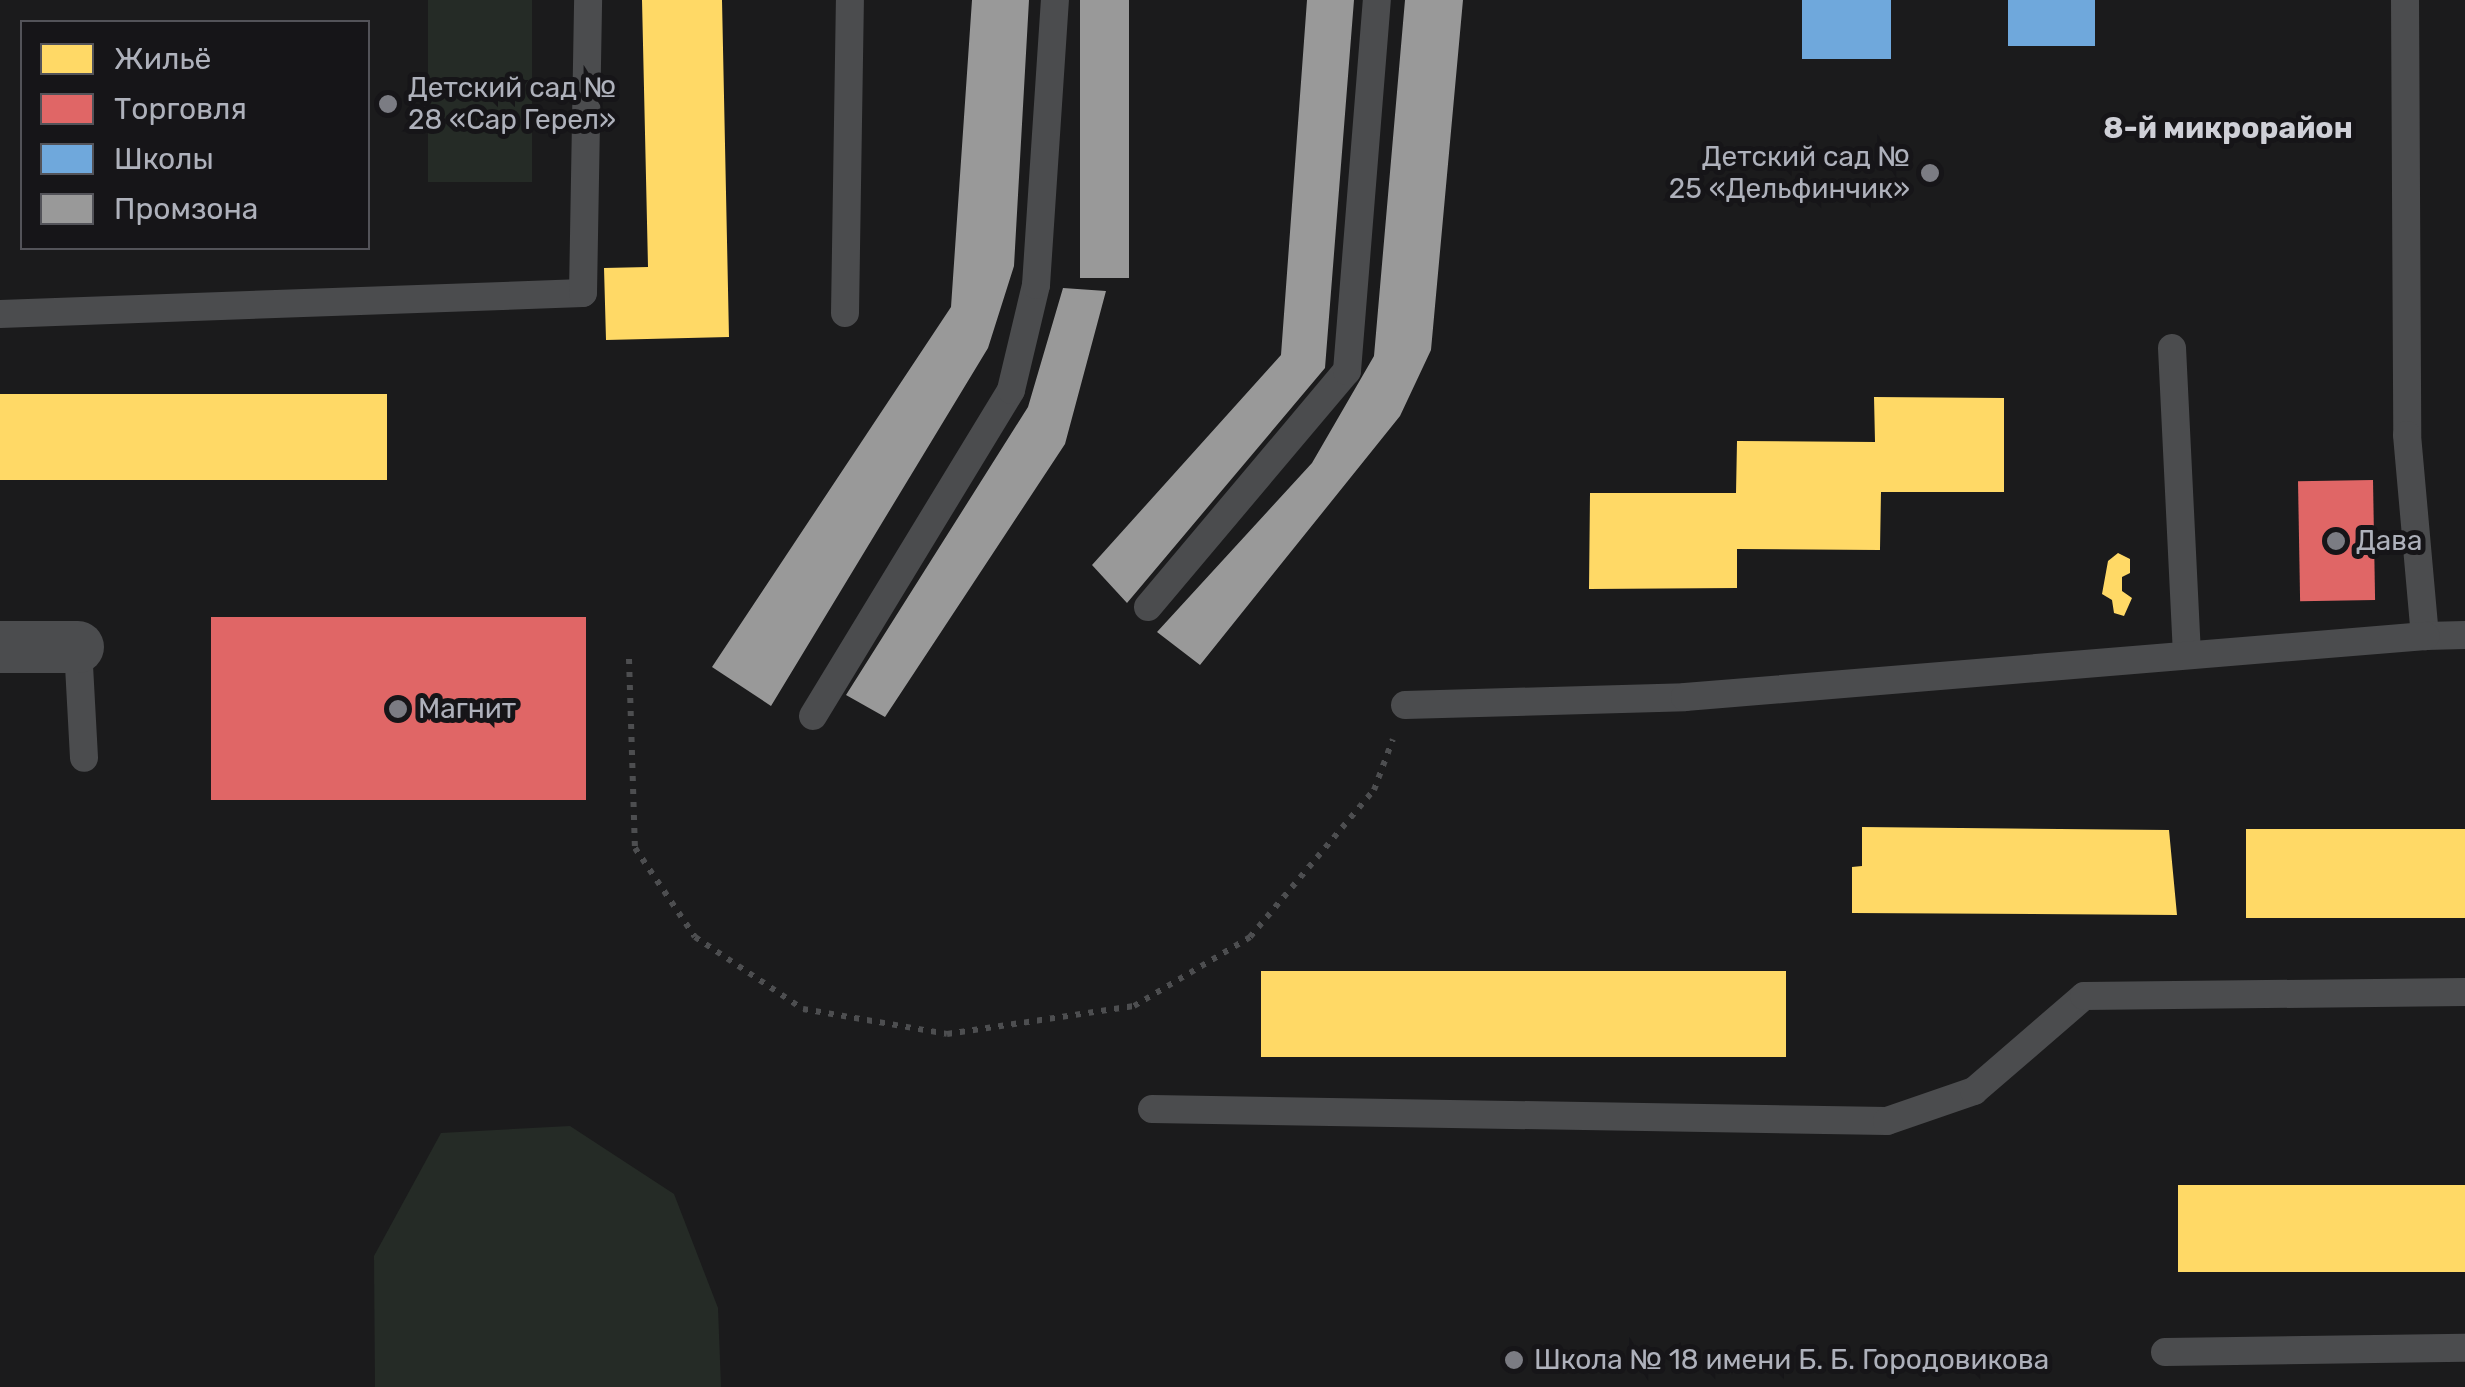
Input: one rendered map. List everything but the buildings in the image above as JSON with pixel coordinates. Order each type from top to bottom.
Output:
[{"type":"street","points":[[0,648],[78,648]]},
{"type":"lane","points":[[0,314],[584,294],[588,0]]},
{"type":"lane","points":[[844,313],[850,0]]},
{"type":"lane","points":[[813,716],[1012,390],[1036,285],[1054,0]]},
{"type":"lane","points":[[1148,607],[1347,371],[1377,0]]},
{"type":"lane","points":[[2405,0],[2408,435],[2425,636]]},
{"type":"lane","points":[[2172,348],[2187,656]]},
{"type":"lane","points":[[1405,705],[1685,697],[2465,634]]},
{"type":"lane","points":[[78,648],[84,758]]},
{"type":"lane","points":[[1152,1108],[1886,1121],[1974,1091],[2084,996],[2465,992]]},
{"type":"lane","points":[[2164,1352],[2465,1348]]},
{"type":"path","points":[[628,659],[634,848],[695,938],[803,1009],[947,1034],[1134,1006],[1250,937],[1374,790],[1405,705]]},
{"type":"shaded area","points":[[428,0],[532,0],[532,182],[428,182]]},
{"type":"shaded area","points":[[570,1126],[674,1194],[718,1308],[721,1387],[375,1387],[374,1256],[441,1133]]},
{"type":"place","name":"Детский сад № 28 «Сар Герел»","points":[[388,104]]},
{"type":"place","name":"Детский сад № 25 «Дельфинчик»","points":[[1930,173]]},
{"type":"place","name":"Дава","points":[[2336,541]]},
{"type":"place","name":"Магнит","points":[[398,709]]},
{"type":"place","name":"Школа № 18 имени Б. Б. Городовикова","points":[[1514,1360]]},
{"type":"district","name":"8-й микрорайон","points":[[2228,128]]}]
